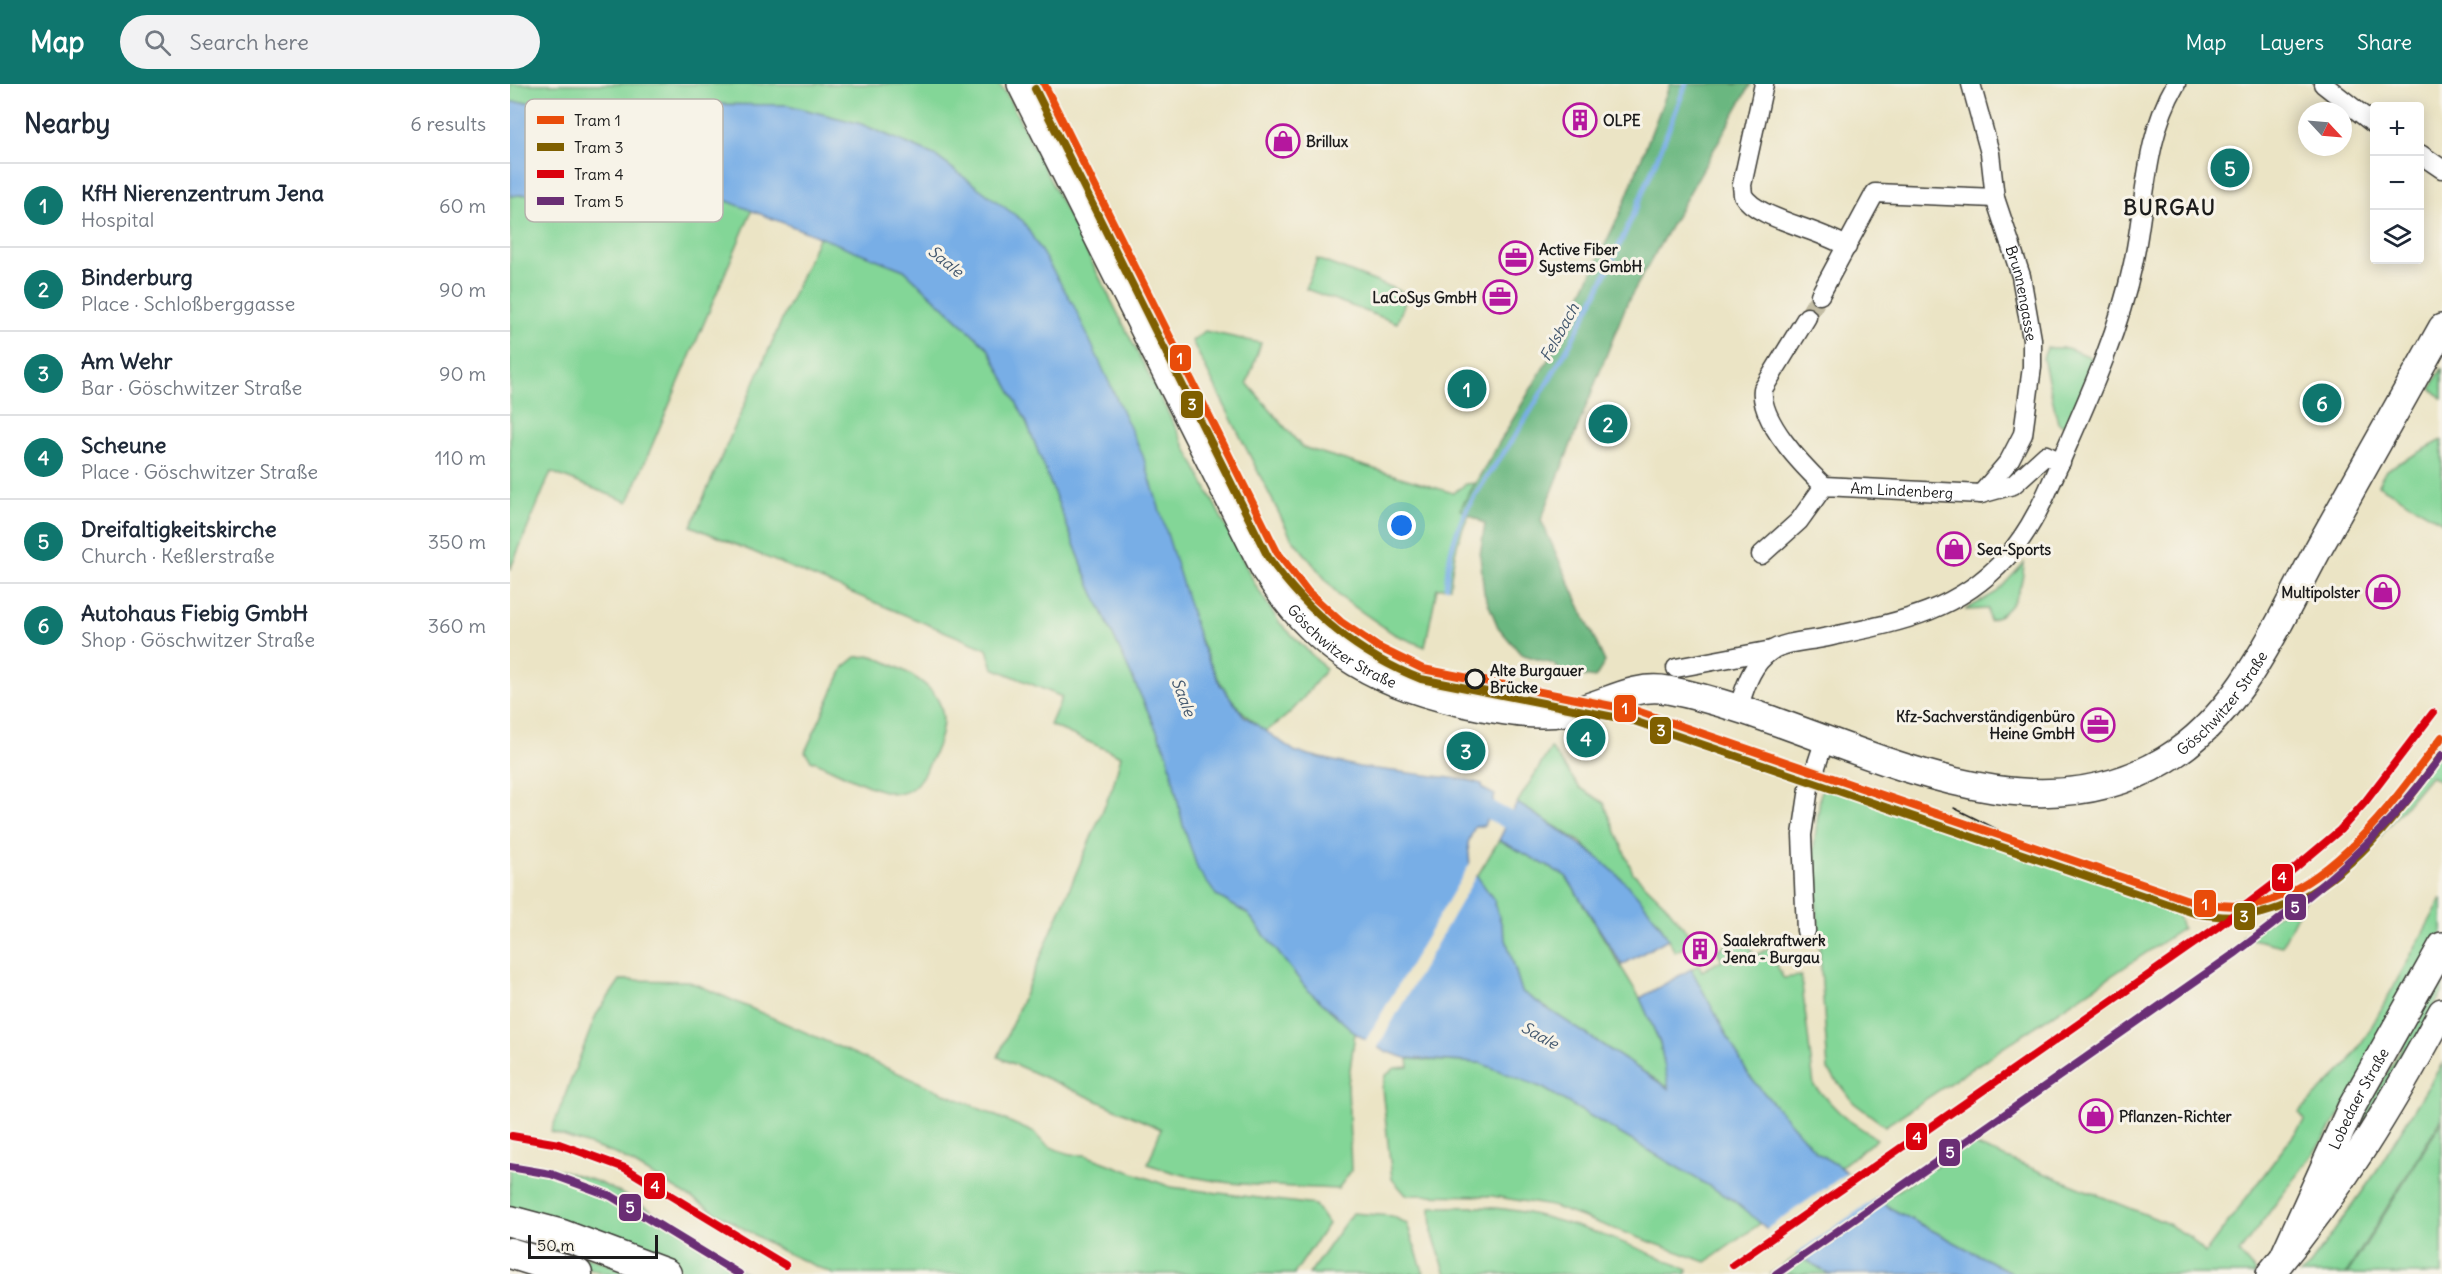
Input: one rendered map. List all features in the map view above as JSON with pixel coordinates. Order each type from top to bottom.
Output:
[{"type":"main road","name":"Göschwitzer Straße","points":[[1021,84],[1265,570],[1284,600],[1330,647],[1382,678],[1416,692],[1528,716],[1570,712],[1647,688],[1666,690],[1738,709],[1923,773],[2002,790],[2049,793],[2105,787],[2135,776],[2183,748],[2216,716],[2248,675],[2442,328]]},
{"type":"main road","name":"Lobedaer Straße","points":[[2277,1264],[2351,1108],[2442,946]]},
{"type":"main road","name":"Lobedaer Straße","points":[[2277,1264],[2316,1218],[2368,1143],[2442,1012]]},
{"type":"main road","points":[[510,1221],[572,1239],[666,1274]]},
{"type":"main road","points":[[510,1253],[577,1274]]},
{"type":"street","points":[[1764,84],[1742,185],[1743,195],[1758,210],[1824,234],[1847,247]]},
{"type":"street","name":"Brunnengasse","points":[[1971,84],[1990,153],[1995,198],[2021,276],[2032,327],[2033,354],[2023,434],[2009,461],[1982,494]]},
{"type":"street","points":[[1676,668],[1870,628],[1937,609],[1980,585],[2008,556],[2038,513],[2108,353],[2133,264],[2154,141],[2160,118],[2176,84]]},
{"type":"street","points":[[2323,84],[2370,121]]},
{"type":"street","points":[[2423,156],[2442,169]]},
{"type":"street","points":[[1820,296],[1875,193],[1995,198]]},
{"type":"street","points":[[1761,555],[1794,527],[1824,486],[1809,472],[1778,431],[1762,400],[1763,389],[1807,317]]},
{"type":"street","name":"Am Lindenberg","points":[[1824,486],[1982,494],[2013,485],[2046,455],[2061,462]]},
{"type":"street","points":[[1738,709],[1748,678],[1772,650]]},
{"type":"street","points":[[1806,931],[1802,835],[1809,788],[1825,739]]},
{"type":"green space","points":[[510,84],[998,84],[1007,95],[1256,586],[1279,622],[1326,669],[1291,712],[1265,731],[1235,703],[1224,688],[1206,654],[1185,597],[1022,221],[934,155],[861,124],[787,105],[723,104],[723,99],[525,99],[525,102],[510,102]]},
{"type":"green space","points":[[1670,84],[1751,84],[1627,303],[1541,520],[1605,662],[1595,678],[1564,673],[1553,664],[1521,654],[1498,627],[1484,593],[1480,555],[1485,524],[1460,509],[1558,343],[1621,211]]},
{"type":"green space","points":[[525,194],[525,222],[723,222],[723,199],[752,210],[628,502],[551,472],[510,570],[510,196]]},
{"type":"green space","points":[[819,236],[904,270],[988,348],[1027,423],[1090,585],[1168,755],[1183,825],[1217,896],[1248,914],[1306,988],[1355,1033],[1348,1084],[1351,1171],[1338,1189],[1218,1181],[1171,1172],[1148,1164],[1161,1129],[998,1057],[1113,786],[1121,756],[1050,725],[1062,697],[993,668],[987,649],[691,526]]},
{"type":"green space","points":[[1317,259],[1408,294],[1397,323],[1306,289]]},
{"type":"green space","points":[[1205,331],[1261,343],[1247,383],[1302,447],[1453,493],[1466,484],[1488,482],[1467,519],[1457,545],[1450,587],[1437,588],[1425,647],[1394,634],[1339,596],[1291,537],[1192,341]]},
{"type":"green space","points":[[2047,348],[2067,348],[2096,359],[2066,427],[2058,423],[2043,358]]},
{"type":"green space","points":[[2442,368],[2442,399],[2431,388]]},
{"type":"green space","points":[[2442,440],[2442,522],[2378,485],[2386,470]]},
{"type":"green space","points":[[2024,563],[2022,582],[2016,598],[1998,617],[1989,621],[1988,609],[1965,610],[1997,592]]},
{"type":"green space","points":[[873,656],[912,675],[926,685],[936,697],[942,710],[942,726],[938,745],[927,768],[914,787],[902,793],[893,793],[857,781],[811,760],[805,752],[844,667],[856,657]]},
{"type":"green space","points":[[2442,747],[2442,783],[2430,776],[2376,841],[2349,866],[2304,900],[2282,946],[2243,937],[2300,897],[2352,851],[2399,801]]},
{"type":"green space","points":[[1551,748],[1579,787],[1604,803],[1633,873],[1664,903],[1695,942],[1675,952],[1658,921],[1581,842],[1517,803]]},
{"type":"green space","points":[[1822,782],[2150,896],[2177,911],[2182,929],[1885,1126],[1854,1103],[1828,1070],[1813,855]]},
{"type":"green space","points":[[1499,840],[1566,876],[1640,998],[1660,1043],[1670,1089],[1522,992],[1494,900],[1476,878]]},
{"type":"green space","points":[[2442,898],[2442,931],[2417,984],[2329,1132],[2239,1253],[2256,1272],[2254,1274],[2014,1274],[1890,1208],[1881,1201],[1970,1143],[2164,1222],[2190,1237],[2205,1253],[2305,1120],[2299,1112],[2348,1064],[2368,1033]]},
{"type":"green space","points":[[1744,936],[1755,956],[1769,948],[1783,978],[1801,976],[1814,1086],[1844,1117],[1877,1139],[1840,1167],[1817,1153],[1749,1076],[1691,969],[1699,965],[1702,971],[1722,960],[1717,950]]},
{"type":"green space","points":[[2442,974],[2442,992],[2350,1145],[2346,1142],[2407,1040]]},
{"type":"green space","points":[[620,980],[687,981],[1035,1133],[1057,1150],[1085,1155],[1171,1187],[1315,1205],[1328,1224],[1294,1274],[833,1274],[782,1251],[618,1155],[551,1132],[596,1015]]},
{"type":"green space","points":[[1408,1059],[1480,1063],[1543,1088],[1733,1200],[1761,1223],[1706,1262],[1551,1206],[1492,1196],[1406,1195],[1392,1179],[1382,1088],[1385,1076],[1395,1068],[1409,1067]]},
{"type":"green space","points":[[2442,1064],[2442,1118],[2346,1274],[2300,1274],[2308,1268],[2372,1178]]},
{"type":"green space","points":[[2442,1121],[2442,1274],[2347,1274],[2360,1254]]},
{"type":"green space","points":[[510,1162],[563,1171],[615,1190],[748,1274],[693,1274],[510,1210]]},
{"type":"green space","points":[[1431,1207],[1495,1208],[1542,1216],[1619,1241],[1688,1270],[1686,1274],[1446,1274],[1432,1232]]},
{"type":"green space","points":[[1352,1213],[1392,1216],[1407,1224],[1424,1274],[1309,1274]]},
{"type":"green space","points":[[510,1231],[638,1274],[606,1274],[510,1242]]},
{"type":"green space","points":[[1798,1255],[1829,1274],[1771,1274]]},
{"type":"water","points":[[510,102],[525,102],[525,194],[510,196]]},
{"type":"water","name":"Saale","points":[[723,104],[787,105],[861,124],[934,155],[1023,221],[1073,304],[1143,456],[1201,644],[1220,684],[1244,716],[1296,752],[1359,767],[1468,780],[1482,784],[1483,789],[1495,795],[1484,826],[1475,826],[1468,843],[1470,866],[1494,900],[1522,992],[1669,1089],[1660,1043],[1640,998],[1691,969],[1749,1076],[1817,1153],[1840,1167],[1890,1208],[2014,1274],[1829,1274],[1798,1255],[1733,1200],[1543,1088],[1480,1063],[1406,1058],[1382,1050],[1355,1033],[1306,988],[1248,914],[1217,896],[1198,870],[1183,825],[1168,755],[1090,585],[1027,423],[988,348],[904,270],[723,199]]},
{"type":"water","points":[[1517,803],[1602,861],[1638,896],[1668,939],[1622,965],[1566,876],[1499,840]]},
{"type":"pier","points":[[1472,860],[1477,874],[1376,1050],[1364,1043]]},
{"type":"pier","points":[[1850,1171],[1879,1196],[1794,1255],[1765,1230]]},
{"type":"waterway","name":"Felsbach","points":[[1446,586],[1449,562],[1460,523],[1479,489],[1537,401],[1588,311],[1633,215],[1686,84]]},
{"type":"waterway","points":[[1464,809],[1489,810],[1530,831]]},
{"type":"tunnel","points":[[1807,317],[1820,295]]},
{"type":"tram line","name":"1","points":[[1044,84],[1277,552],[1308,592],[1341,622],[1378,647],[1423,669],[1637,711],[2197,903],[2221,905],[2261,903],[2289,892],[2315,877],[2363,835],[2406,785],[2442,737]]},
{"type":"tram line","name":"3","points":[[1035,89],[1268,557],[1317,614],[1355,644],[1398,669],[1421,679],[1634,721],[2194,913],[2219,916],[2237,917],[2262,913],[2290,903],[2317,889],[2341,870],[2386,826],[2442,755]]},
{"type":"tram line","name":"4","points":[[1733,1265],[2216,928],[2295,868],[2340,830],[2365,802],[2433,713]]},
{"type":"tram line","name":"5","points":[[1776,1274],[2234,954],[2293,909],[2371,840],[2419,786],[2442,755]]},
{"type":"tram line","points":[[1954,808],[2019,840]]},
{"type":"tram line","name":"4","points":[[512,1136],[559,1144],[625,1168],[785,1265]]},
{"type":"tram line","name":"5","points":[[510,1167],[551,1174],[611,1196],[739,1274]]},
{"type":"place","name":"OLPE","points":[[1580,120]]},
{"type":"place","name":"Brillux","points":[[1283,141]]},
{"type":"place","name":"Dreifaltigkeitskirche","points":[[2230,168]]},
{"type":"place","name":"Active Fiber Systems GmbH","points":[[1516,258]]},
{"type":"place","name":"LaCoSys GmbH","points":[[1500,297]]},
{"type":"place","name":"KfH Nierenzentrum Jena","points":[[1467,389]]},
{"type":"place","name":"Autohaus Fiebig GmbH","points":[[2322,403]]},
{"type":"place","name":"Binderburg","points":[[1608,424]]},
{"type":"place","name":"Sea-Sports","points":[[1954,549]]},
{"type":"place","name":"Multipolster","points":[[2383,592]]},
{"type":"place","name":"Alte Burgauer Brücke","points":[[1475,679]]},
{"type":"place","name":"Kfz-Sachverständigenbüro Heine GmbH","points":[[2098,725]]},
{"type":"place","name":"Scheune","points":[[1586,738]]},
{"type":"place","name":"Am Wehr","points":[[1466,751]]},
{"type":"place","name":"Saalekraftwerk Jena - Burgau","points":[[1700,949]]},
{"type":"place","name":"Pflanzen-Richter","points":[[2096,1116]]},
{"type":"district","name":"BURGAU","points":[[2170,207]]}]
